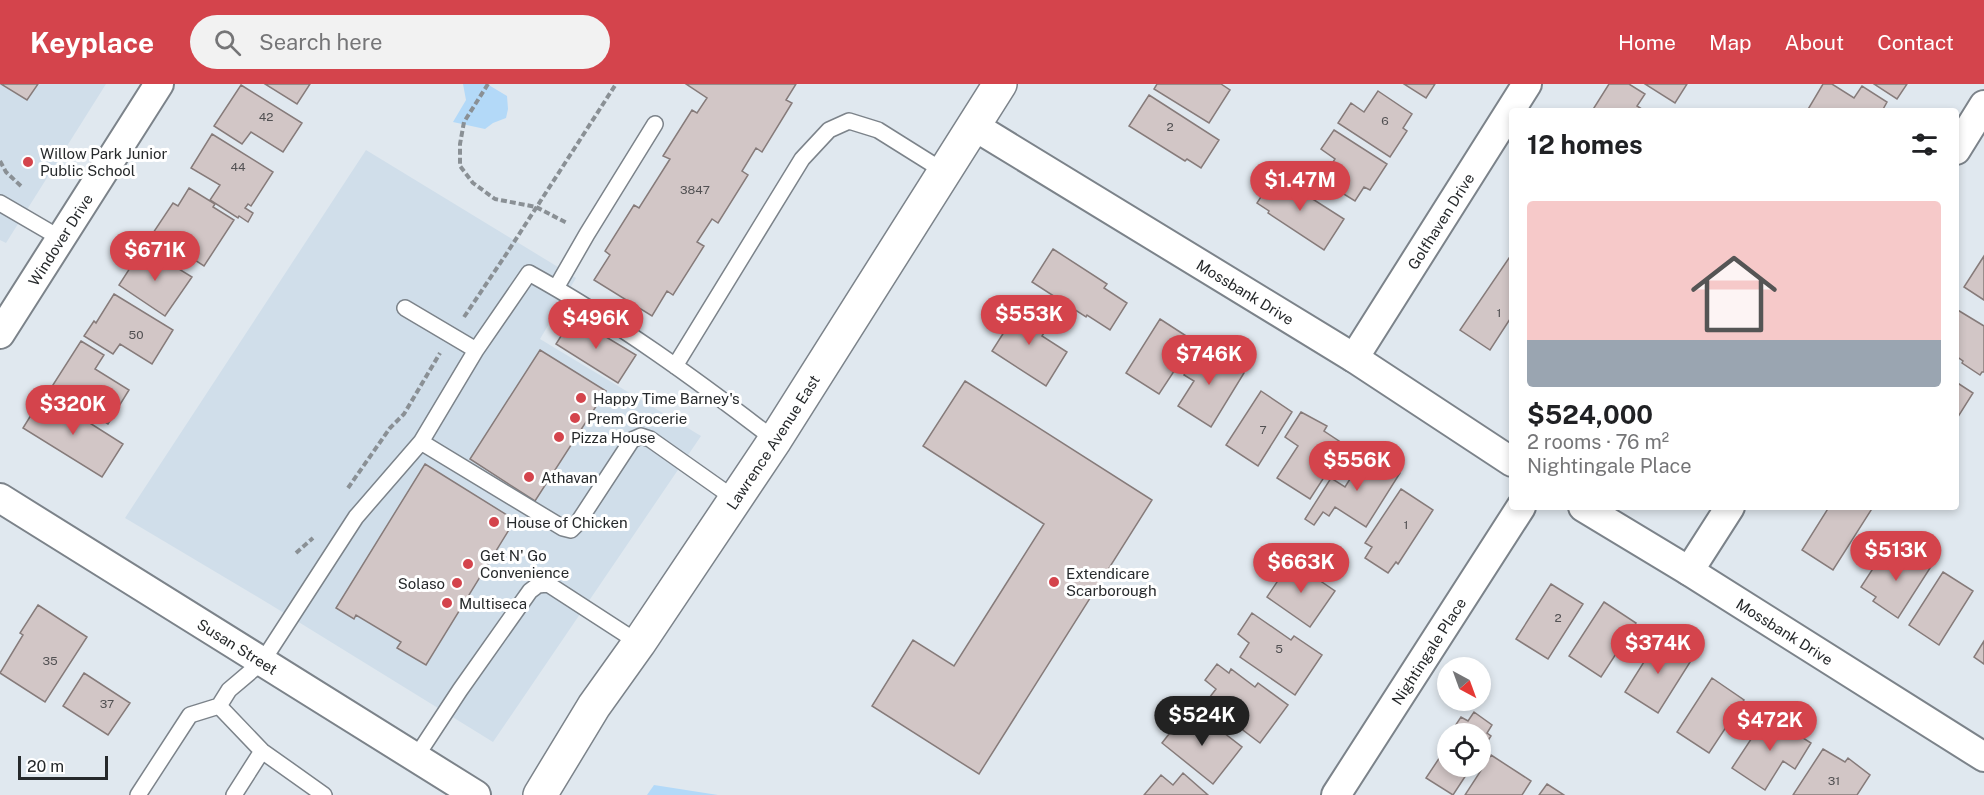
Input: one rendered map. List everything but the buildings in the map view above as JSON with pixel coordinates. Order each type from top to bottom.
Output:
[{"type":"main road","name":"Lawrence Avenue East","points":[[540,795],[594,706],[776,440],[1000,84]]},
{"type":"street","name":"Windover Drive","points":[[0,333],[159,84]]},
{"type":"street","name":"Golfhaven Drive","points":[[1512,108],[1527,84]]},
{"type":"street","points":[[1959,145],[1984,105]]},
{"type":"street","name":"Golfhaven Drive","points":[[1354,358],[1509,113]]},
{"type":"street","name":"Mossbank Drive","points":[[974,126],[1354,358],[1509,460]]},
{"type":"street","name":"Susan Street","points":[[0,498],[476,795]]},
{"type":"street","name":"Nightingale Place","points":[[1336,795],[1519,510]]},
{"type":"street","name":"Mossbank Drive","points":[[1588,510],[1984,758]]},
{"type":"street","points":[[1689,572],[1728,510]]},
{"type":"lane","points":[[675,366],[802,159],[829,130],[849,121],[878,130],[945,172]]},
{"type":"lane","points":[[556,288],[586,234],[655,124]]},
{"type":"lane","points":[[0,203],[60,238]]},
{"type":"lane","points":[[138,795],[190,715],[219,706],[230,690],[262,662],[356,517],[421,442],[476,350],[529,273],[556,288],[675,366],[776,440]]},
{"type":"lane","points":[[405,308],[476,350]]},
{"type":"lane","points":[[421,442],[563,528],[571,530],[632,440],[641,436],[735,500]]},
{"type":"lane","points":[[416,757],[530,591],[538,585],[548,584],[639,643]]},
{"type":"lane","points":[[219,706],[262,751],[324,795]]},
{"type":"lane","points":[[234,795],[262,751]]},
{"type":"path","points":[[488,84],[464,122],[460,144],[460,166],[472,183],[495,199],[536,207],[586,234]]},
{"type":"path","points":[[342,497],[390,428],[404,414],[451,336],[616,84]]},
{"type":"path","points":[[0,161],[6,172],[23,188]]},
{"type":"path","points":[[296,553],[317,534]]},
{"type":"shaded area","name":"Willow Park Junior Public School","points":[[0,84],[106,84],[6,243],[0,240]]},
{"type":"shaded area","points":[[463,84],[487,84],[507,96],[506,118],[485,129],[453,122],[466,100]]},
{"type":"shaded area","points":[[366,150],[576,278],[540,339],[701,436],[493,742],[125,518]]},
{"type":"shaded area","points":[[654,785],[718,795],[647,795]]},
{"type":"place","name":"Willow Park Junior Public School","points":[[28,162]]},
{"type":"place","name":"Happy Time Barney's","points":[[581,398]]},
{"type":"place","name":"Prem Grocerie","points":[[575,418]]},
{"type":"place","name":"Pizza House","points":[[559,437]]},
{"type":"place","name":"Athavan","points":[[529,477]]},
{"type":"place","name":"House of Chicken","points":[[494,522]]},
{"type":"place","name":"Get N' Go Convenience","points":[[468,564]]},
{"type":"place","name":"Extendicare Scarborough","points":[[1054,582]]},
{"type":"place","name":"Solaso","points":[[457,583]]},
{"type":"place","name":"Multiseca","points":[[447,603]]}]
